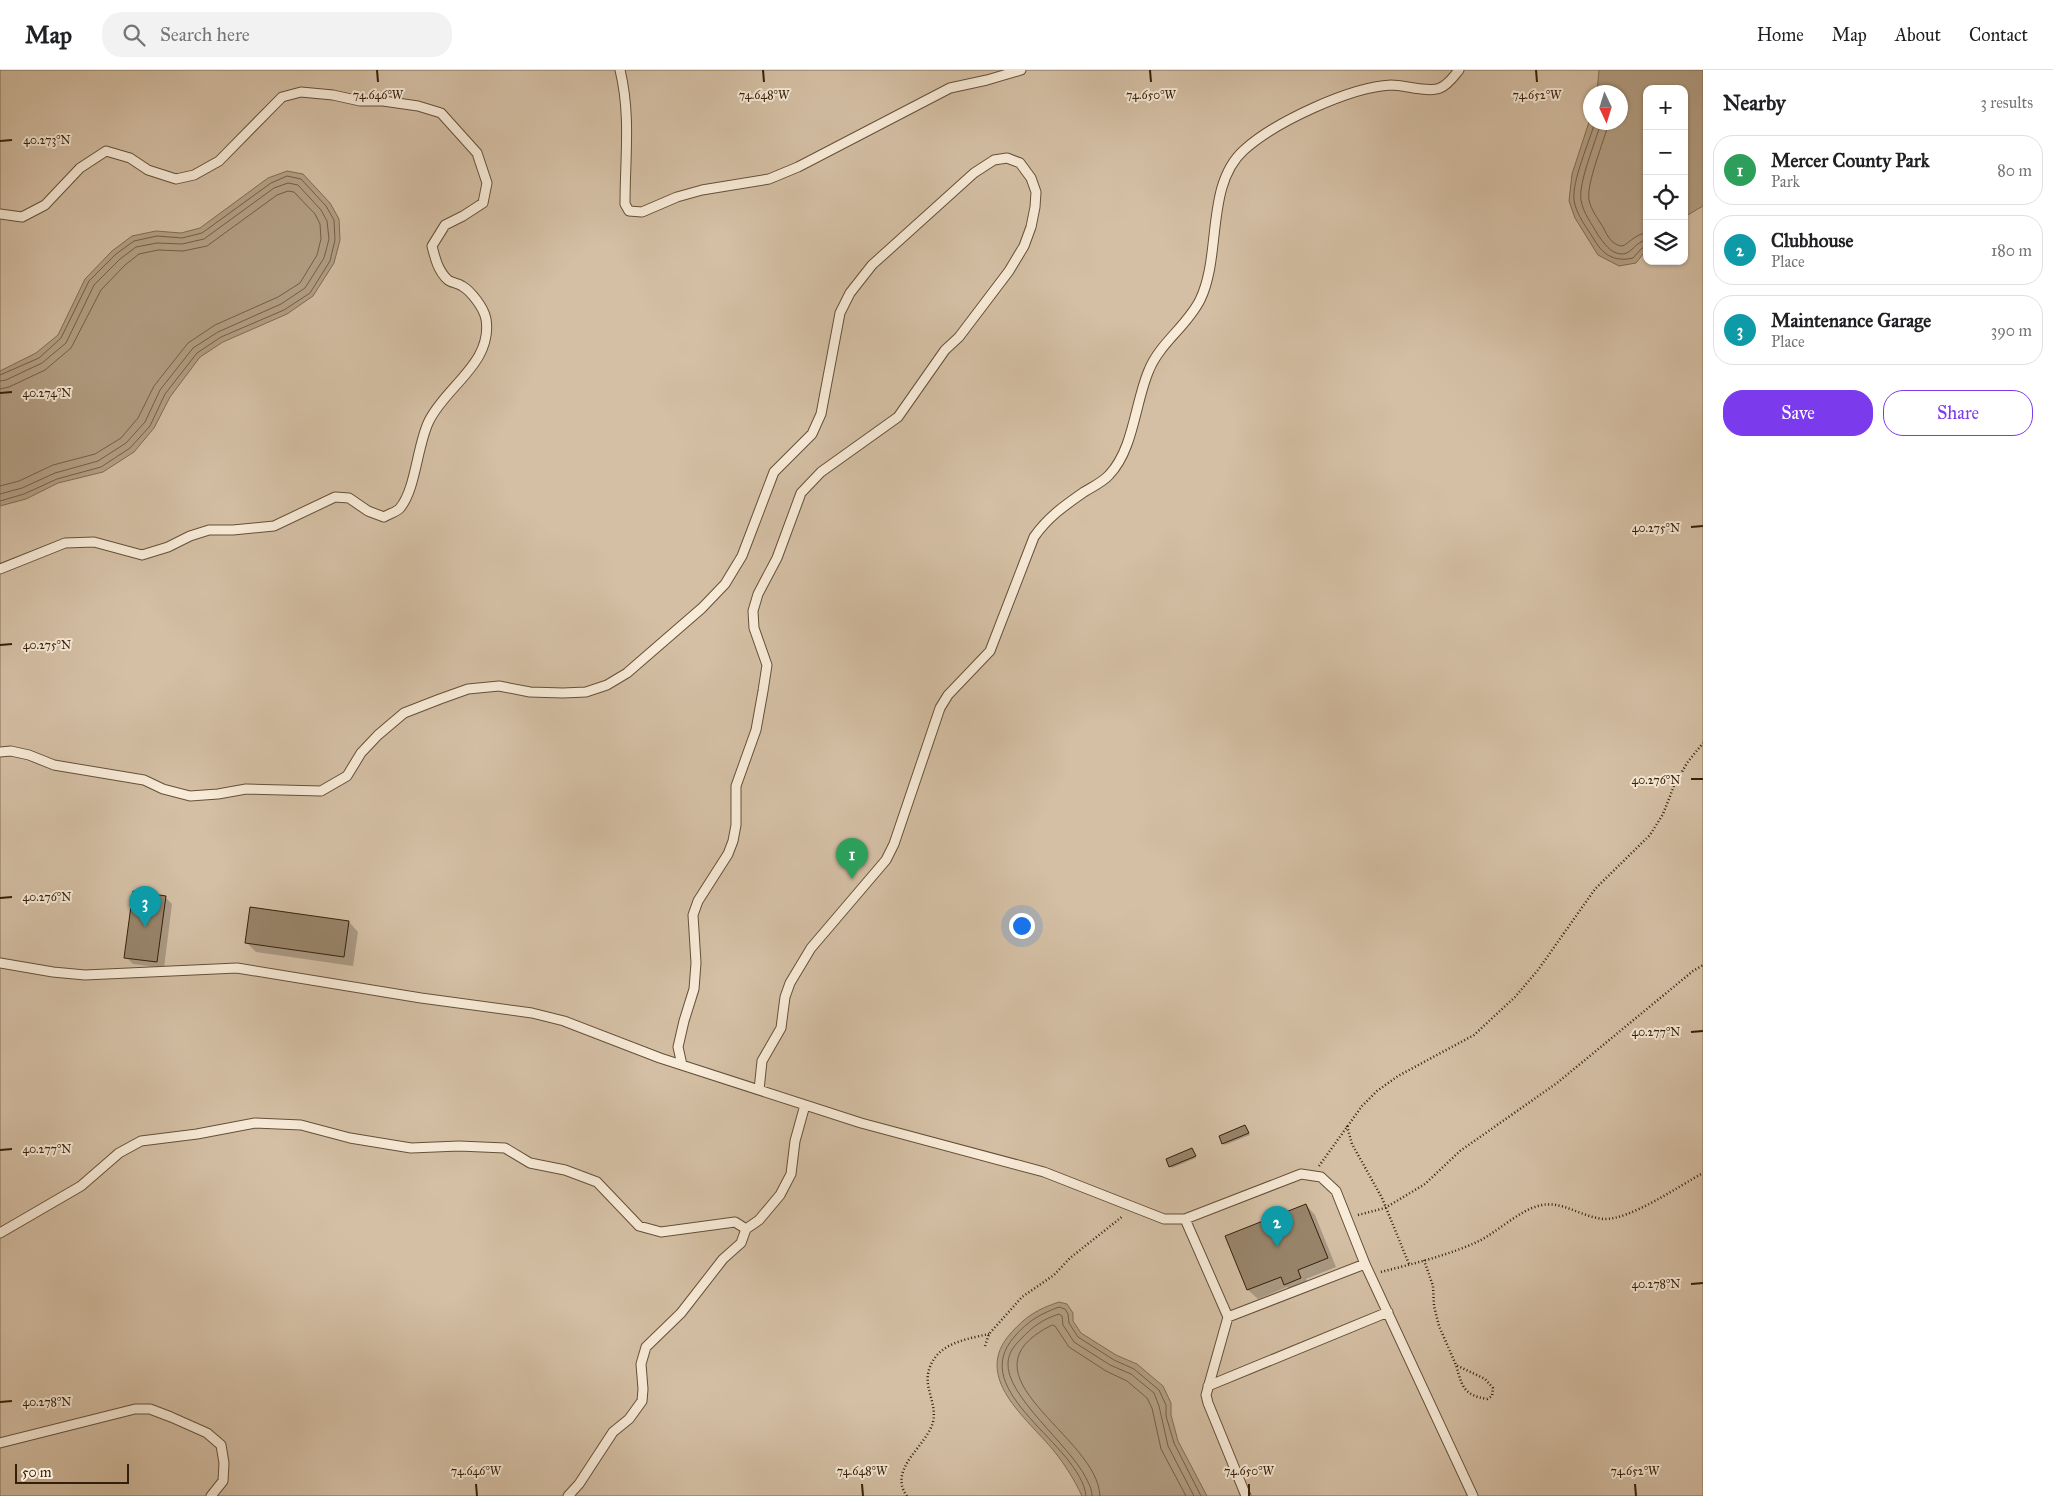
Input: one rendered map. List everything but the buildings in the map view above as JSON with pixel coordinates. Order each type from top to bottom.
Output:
[{"type":"lane","points":[[620,70],[627,107],[628,127],[625,204],[629,211],[637,213],[677,197],[702,190],[769,179],[798,167],[950,88],[1022,70]]},
{"type":"lane","points":[[759,1090],[762,1061],[781,1028],[785,997],[790,984],[811,948],[886,860],[894,844],[940,708],[948,695],[990,650],[1034,537],[1045,521],[1110,475],[1120,457],[1131,435],[1137,405],[1149,369],[1157,354],[1187,320],[1200,300],[1208,277],[1216,215],[1232,164],[1244,150],[1264,135],[1303,112],[1339,97],[1366,89],[1391,85],[1428,90],[1440,88],[1459,70]]},
{"type":"lane","points":[[0,214],[22,217],[45,205],[80,168],[106,150],[130,158],[148,170],[176,179],[194,175],[219,161],[282,97],[301,92],[332,95],[360,101],[383,101],[418,106],[441,113],[478,153],[487,184],[483,203],[445,225],[432,246],[436,262],[448,280],[462,286],[478,303],[486,317],[486,336],[481,355],[429,421],[408,492],[400,508],[384,517],[368,511],[349,498],[335,497],[274,526],[209,530],[190,536],[168,547],[142,555],[94,542],[65,544],[0,569]]},
{"type":"lane","points":[[0,752],[11,751],[30,755],[54,765],[144,780],[164,789],[190,796],[246,789],[321,791],[346,776],[361,753],[378,734],[404,714],[440,699],[468,689],[499,686],[530,692],[586,692],[607,685],[627,673],[650,654],[702,608],[725,584],[742,556],[774,472],[812,434],[821,414],[840,313],[850,293],[872,265],[974,173],[994,160],[1007,158],[1020,163],[1032,178],[1036,192],[1035,207],[1032,227],[1024,246],[1009,271],[964,330],[945,350],[898,417],[838,459],[810,482],[801,493],[777,558],[758,594],[753,611],[754,628],[767,665],[763,691],[756,730],[736,786],[736,824],[733,841],[728,854],[698,901],[693,915],[696,963],[694,989],[678,1046],[682,1065]]},
{"type":"lane","points":[[0,963],[53,972],[85,975],[237,968],[421,998],[532,1013],[564,1021],[682,1065],[861,1123],[1044,1172],[1164,1219],[1185,1220],[1301,1174],[1313,1174],[1329,1183],[1336,1191],[1365,1264],[1473,1496]]},
{"type":"lane","points":[[568,1496],[579,1484],[614,1432],[629,1418],[642,1401],[641,1364],[646,1347],[681,1313],[724,1258],[741,1243],[746,1229],[759,1220],[780,1195],[791,1174],[795,1141],[805,1105]]},
{"type":"lane","points":[[0,1234],[80,1186],[119,1153],[141,1141],[197,1134],[254,1123],[301,1125],[350,1138],[411,1148],[459,1146],[506,1148],[530,1163],[565,1170],[597,1182],[639,1226],[661,1232],[735,1222],[746,1229]]},
{"type":"lane","points":[[1185,1220],[1228,1317],[1206,1395],[1246,1496]]},
{"type":"lane","points":[[1228,1317],[1365,1264]]},
{"type":"lane","points":[[1208,1386],[1388,1312]]},
{"type":"lane","points":[[0,1443],[135,1410],[150,1409],[207,1433],[221,1445],[224,1464],[222,1481],[211,1496]]},
{"type":"path","points":[[1313,1174],[1362,1106],[1377,1091],[1398,1076],[1474,1034],[1515,996],[1538,970],[1595,888],[1650,835],[1663,814],[1674,786],[1687,763],[1703,743]]},
{"type":"path","points":[[1347,1218],[1385,1208],[1424,1184],[1467,1145],[1557,1084],[1693,971],[1703,966]]},
{"type":"path","points":[[1347,1126],[1352,1144],[1382,1198],[1409,1264]]},
{"type":"path","points":[[1370,1275],[1424,1260],[1479,1241],[1535,1206],[1549,1203],[1559,1204],[1588,1216],[1605,1219],[1622,1217],[1703,1173]]},
{"type":"path","points":[[985,1346],[989,1334],[1022,1298],[1054,1275],[1070,1258],[1134,1207]]},
{"type":"path","points":[[1424,1260],[1433,1286],[1438,1326],[1456,1365],[1462,1386],[1468,1393],[1487,1399],[1492,1396],[1492,1388],[1485,1379],[1456,1365]]},
{"type":"path","points":[[907,1496],[904,1492],[902,1478],[906,1462],[926,1436],[933,1421],[928,1390],[928,1373],[935,1358],[949,1346],[968,1338],[989,1334]]},
{"type":"shaded area","points":[[0,70],[1703,70],[1703,1496],[0,1496]]},
{"type":"water","points":[[1599,70],[1703,70],[1703,206],[1688,215],[1688,85],[1643,85],[1643,254],[1636,263],[1619,266],[1598,255],[1575,218],[1569,201],[1572,174],[1586,130],[1628,130],[1628,85],[1598,85]]},
{"type":"water","points":[[287,171],[303,174],[330,203],[339,219],[340,240],[334,263],[313,296],[287,314],[223,342],[200,357],[170,397],[154,428],[134,452],[103,472],[58,483],[26,499],[0,506],[0,371],[36,353],[58,335],[85,279],[112,251],[132,236],[156,231],[181,233],[200,228],[268,178]]},
{"type":"water","points":[[1059,1302],[1067,1304],[1073,1313],[1073,1321],[1081,1333],[1116,1355],[1137,1364],[1163,1386],[1171,1403],[1171,1415],[1178,1441],[1207,1496],[1082,1496],[1073,1478],[1058,1456],[1007,1396],[1000,1381],[997,1365],[1000,1349],[1011,1333],[1033,1314]]},
{"type":"place","name":"Mercer County Park","points":[[852,879]]},
{"type":"place","name":"Maintenance Garage","points":[[145,927]]},
{"type":"place","name":"Clubhouse","points":[[1277,1247]]}]
